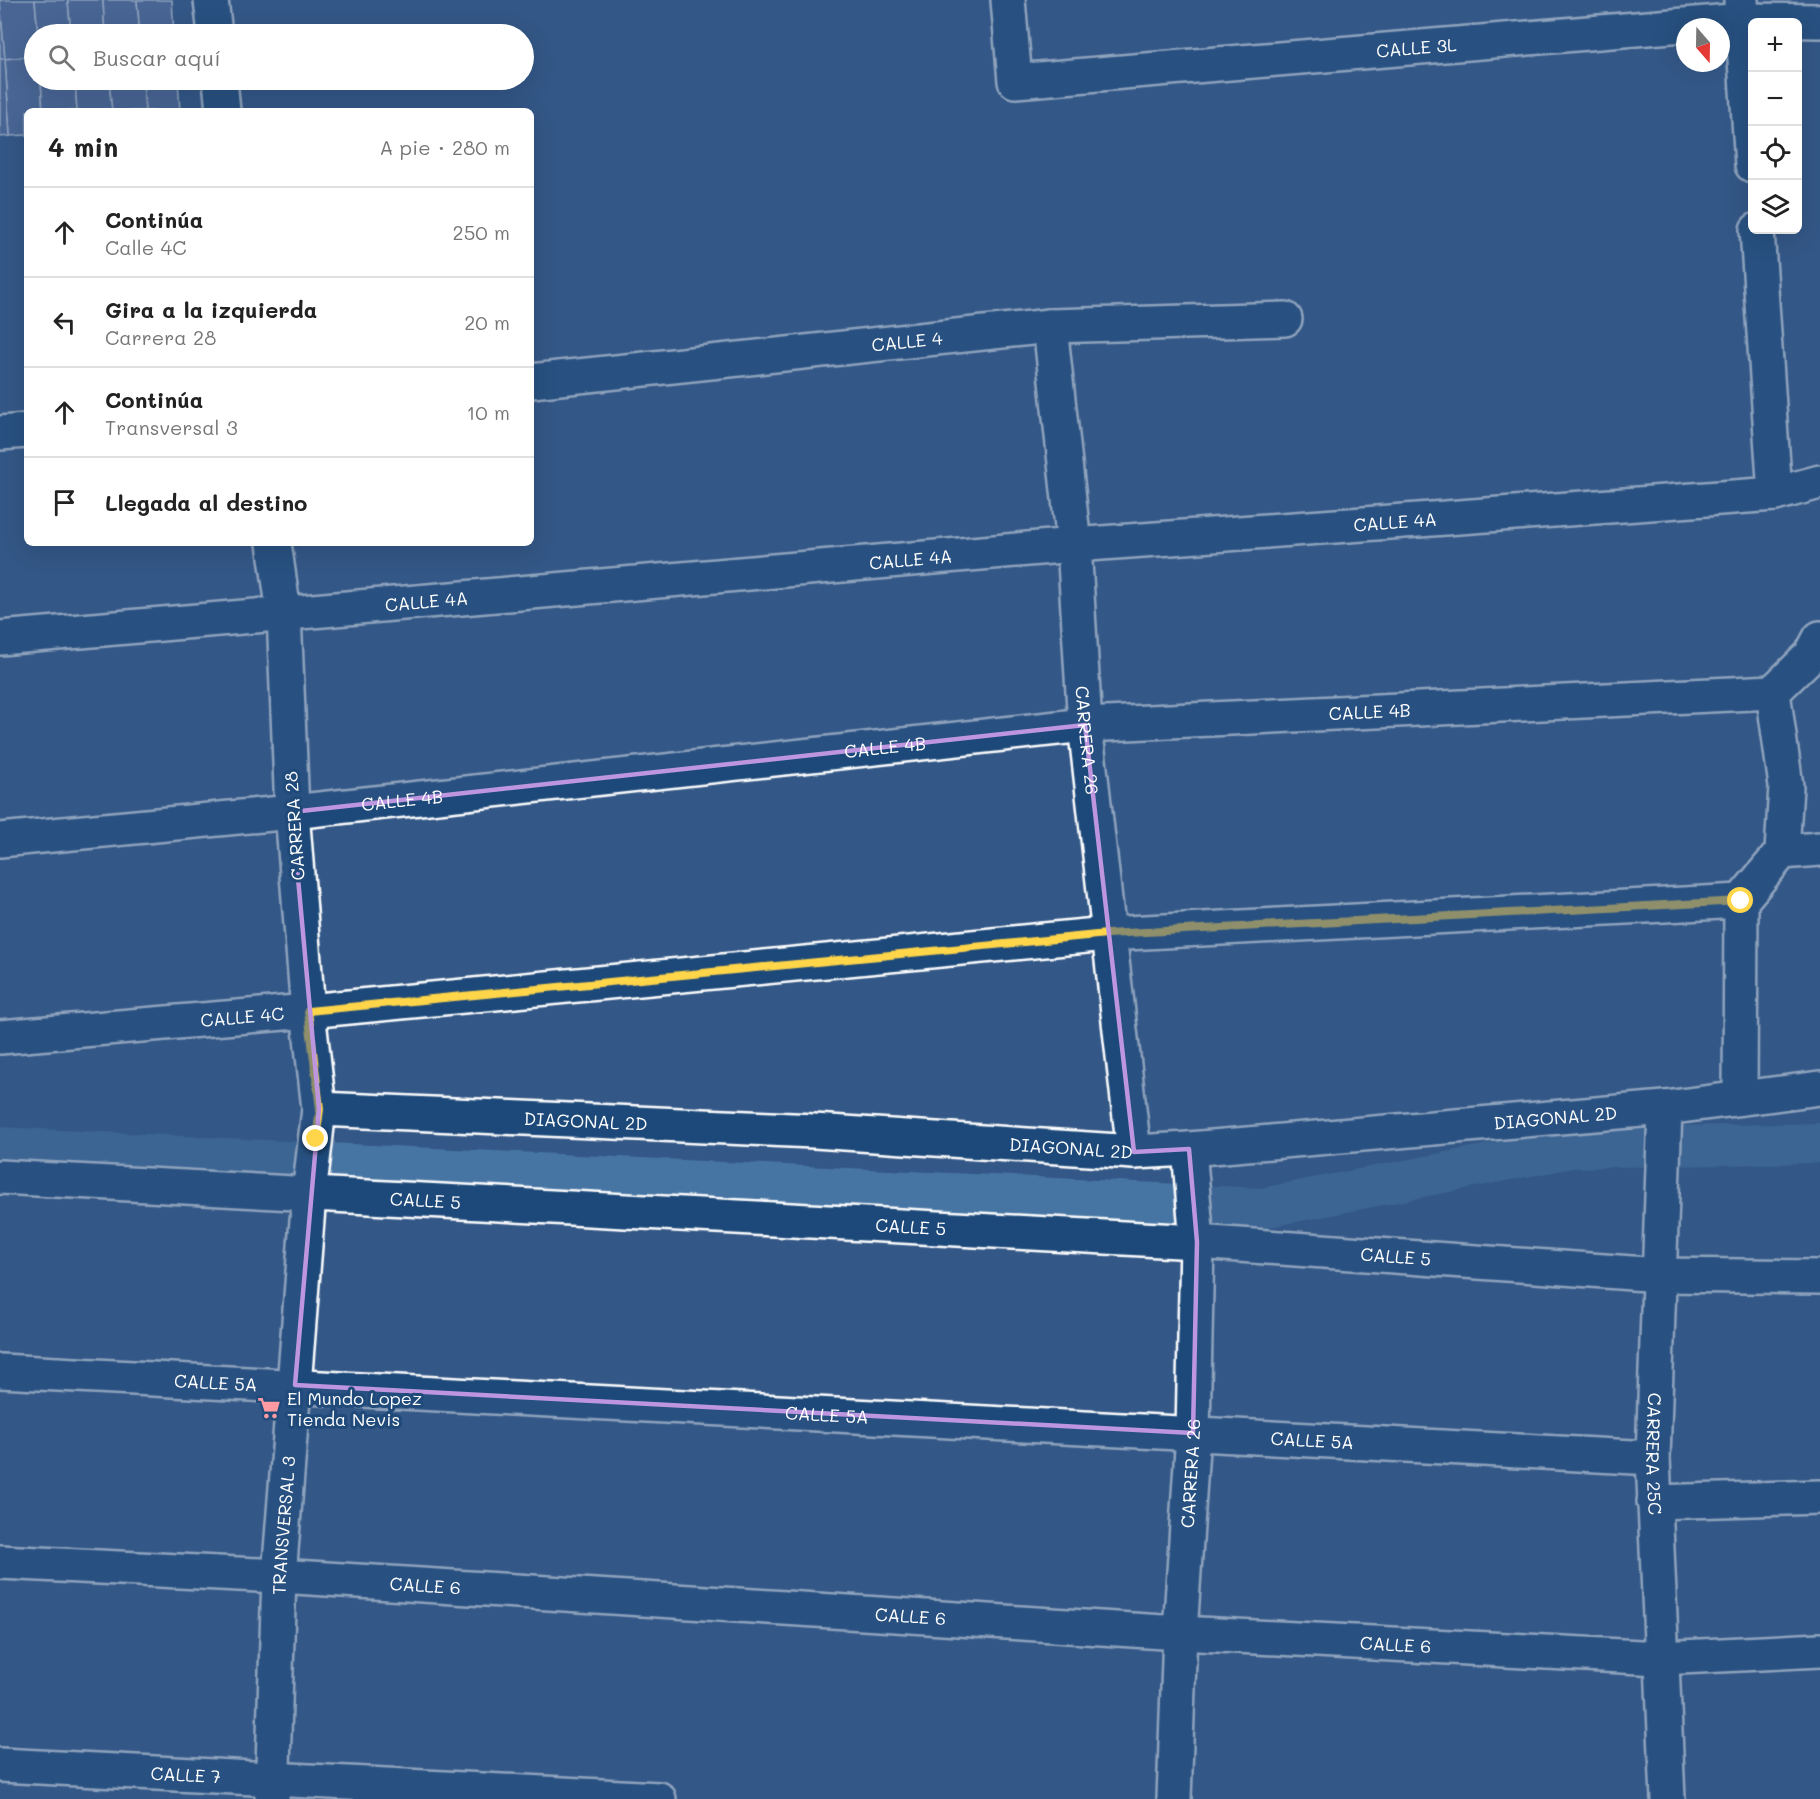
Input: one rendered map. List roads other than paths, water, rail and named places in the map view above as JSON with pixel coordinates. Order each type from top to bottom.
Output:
[{"type":"street","points":[[211,0],[214,24]]},
{"type":"street","name":"CALLE 3L","points":[[1008,0],[1015,81],[1742,10],[1820,21]]},
{"type":"street","points":[[1742,10],[1749,126]]},
{"type":"street","points":[[221,90],[223,108]]},
{"type":"street","points":[[1757,234],[1775,494]]},
{"type":"street","name":"CALLE 4","points":[[534,381],[1050,326],[1285,319]]},
{"type":"street","name":"CARRERA 26","points":[[1050,326],[1074,544],[1085,725],[1107,934],[1134,1152]]},
{"type":"street","points":[[0,433],[24,431]]},
{"type":"street","name":"CALLE 4A","points":[[0,638],[1074,544],[1775,494],[1820,482]]},
{"type":"street","name":"CARRERA 28","points":[[274,546],[284,614],[292,812],[318,1124]]},
{"type":"street","points":[[1740,1098],[1741,901],[1782,852],[1786,786],[1773,692],[1817,649]]},
{"type":"street","name":"CALLE 4B","points":[[0,840],[292,812],[1085,725],[1773,692]]},
{"type":"street","points":[[1782,852],[1820,849]]},
{"type":"street","name":"CALLE 4C","points":[[0,1036],[308,1011],[1107,934],[1741,901]]},
{"type":"street","name":"DIAGONAL 2D","points":[[318,1124],[814,1131],[1134,1152],[1665,1108],[1820,1088]]},
{"type":"street","name":"CARRERA 25C","points":[[1665,1108],[1653,1458],[1668,1799]]},
{"type":"street","name":"TRANSVERSAL 3","points":[[272,1788],[279,1576],[311,1184],[318,1124]]},
{"type":"street","name":"CARRERA 26","points":[[1173,1799],[1179,1633],[1193,1433],[1196,1233],[1189,1149]]},
{"type":"street","name":"CALLE 5","points":[[0,1177],[311,1184],[1196,1233],[1660,1275],[1820,1278]]},
{"type":"street","name":"CALLE 5A","points":[[0,1371],[1653,1458]]},
{"type":"street","points":[[1654,1502],[1820,1497]]},
{"type":"street","name":"CALLE 6","points":[[0,1562],[279,1576],[1179,1633],[1660,1658],[1820,1650]]},
{"type":"street","name":"CALLE 7","points":[[0,1765],[272,1788],[659,1799]]},
{"type":"waterway","points":[[0,1147],[1263,1208],[1571,1148],[1820,1143]]},
{"type":"place","name":"El Mundo Lopez Tienda Nevis","points":[[269,1408]]}]
